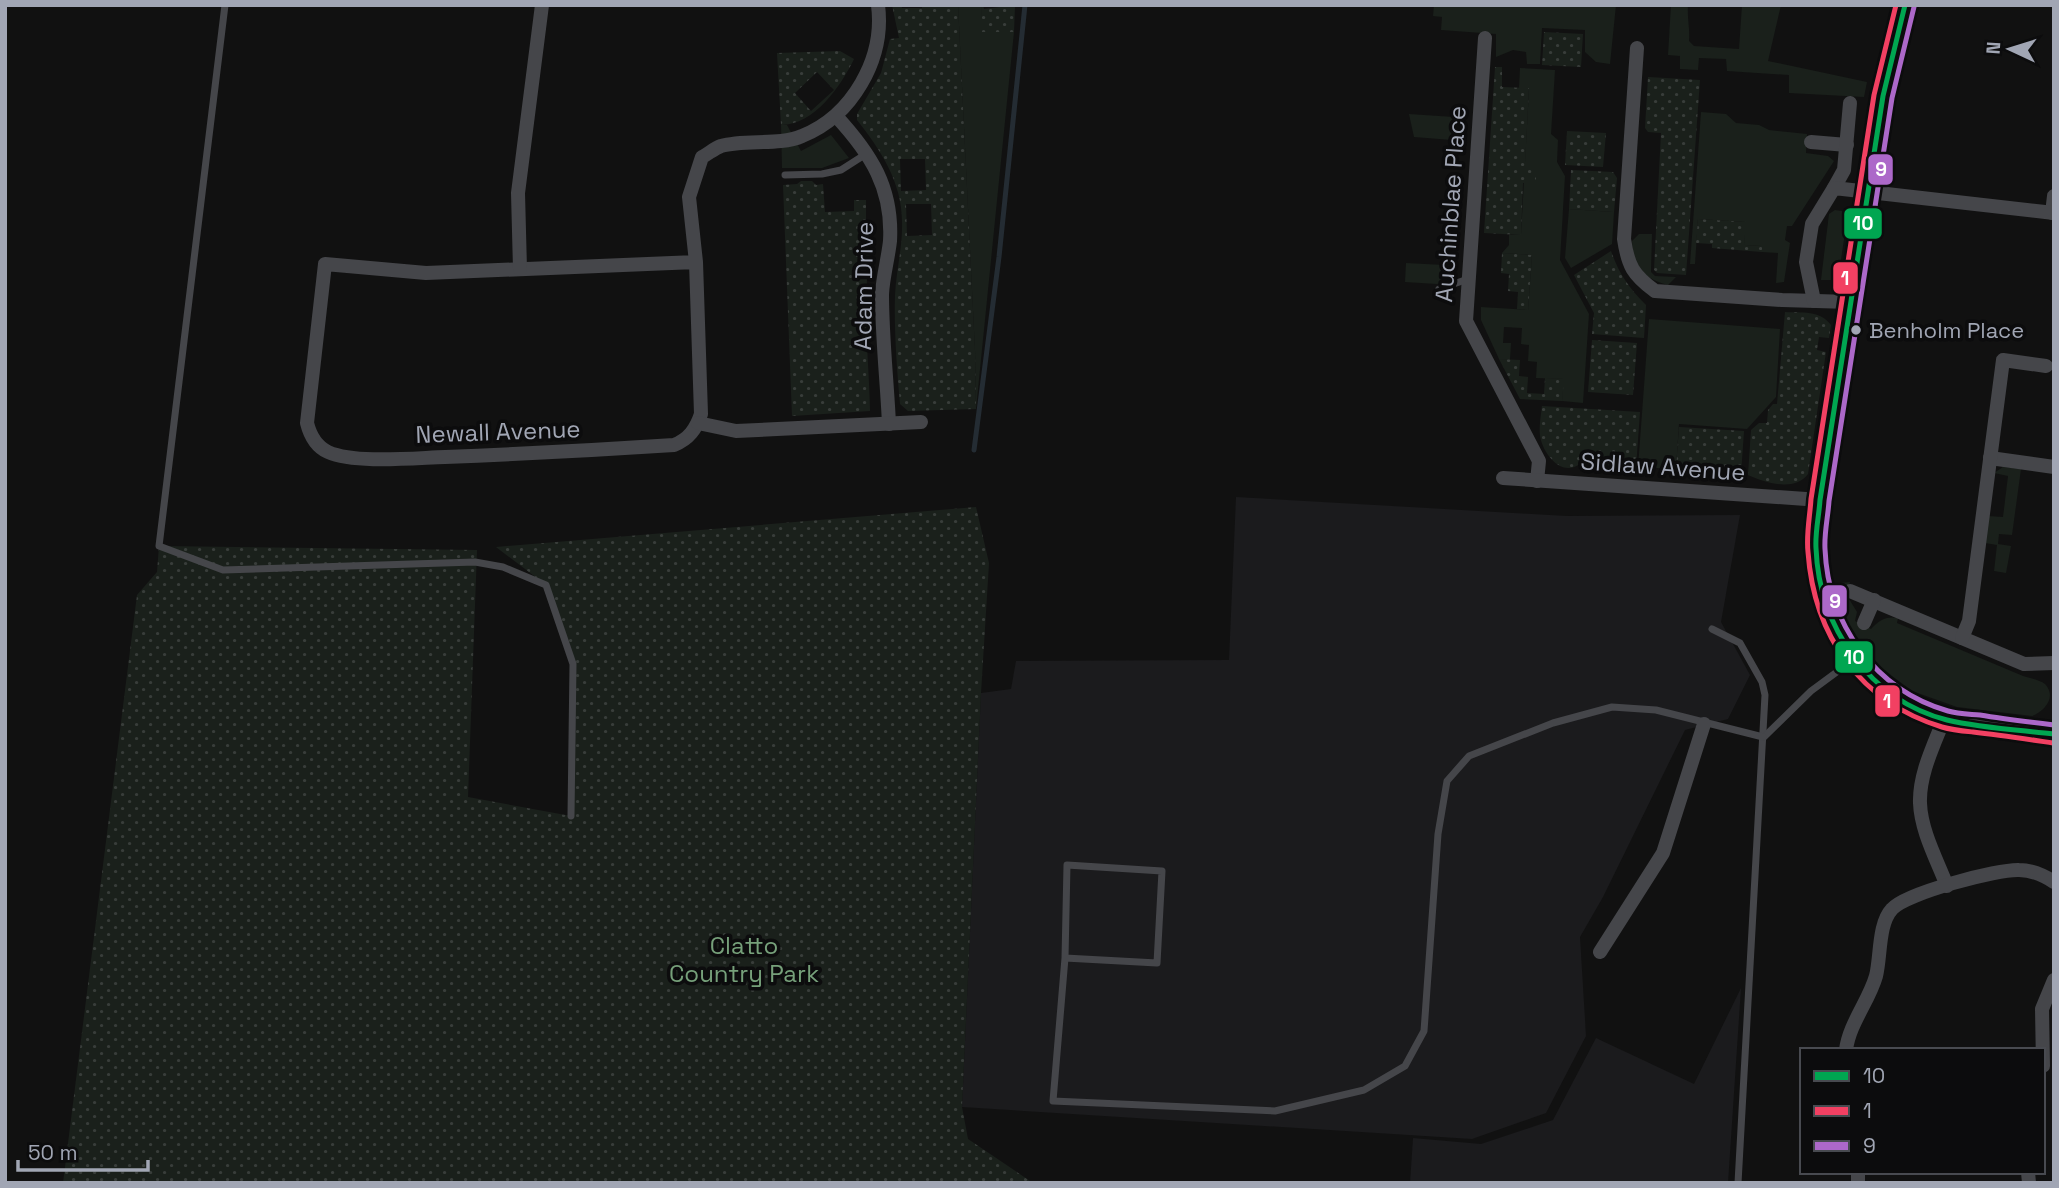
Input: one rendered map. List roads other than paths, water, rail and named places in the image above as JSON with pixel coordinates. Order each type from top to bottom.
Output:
[{"type":"street","points":[[542,5],[518,193],[520,269],[696,262]]},
{"type":"street","points":[[878,5],[878,40],[871,66],[856,93],[836,116],[800,137],[721,146],[702,157],[689,197],[696,262],[702,406],[698,422],[736,431],[921,422]]},
{"type":"street","points":[[1905,5],[1883,96],[1866,191],[1820,500],[1816,547],[1819,577],[1831,618],[1854,660],[1880,687],[1908,705],[1944,719],[2054,734]]},
{"type":"street","name":"Auchinblae Place","points":[[1485,38],[1466,321],[1539,461],[1537,481]]},
{"type":"street","points":[[1637,48],[1624,239],[1627,261],[1638,279],[1655,291],[1850,302]]},
{"type":"street","points":[[1814,301],[1806,262],[1812,224],[1844,170],[1850,103]]},
{"type":"street","name":"Adam Drive","points":[[836,116],[868,153],[879,173],[887,198],[890,223],[882,297],[889,424]]},
{"type":"street","points":[[1811,142],[1847,145]]},
{"type":"street","points":[[1834,188],[2053,213],[2054,196]]},
{"type":"street","name":"Newall Avenue","points":[[520,269],[426,273],[325,264],[307,422],[315,441],[331,453],[395,459],[674,445],[689,436],[698,422]]},
{"type":"street","points":[[1962,638],[1969,621],[2003,360],[2046,366]]},
{"type":"street","points":[[1990,458],[2054,467]]},
{"type":"street","name":"Sidlaw Avenue","points":[[1503,478],[1820,500]]},
{"type":"street","points":[[1850,590],[2024,664],[2054,663]]},
{"type":"street","points":[[1864,623],[1874,600]]},
{"type":"street","points":[[1944,719],[1924,773],[1920,804],[1923,824],[1947,886]]},
{"type":"street","points":[[1600,952],[1663,853],[1704,724]]},
{"type":"street","points":[[1847,1048],[1869,997],[1876,975],[1885,921],[1892,909],[1916,895],[1998,872],[2034,872],[2053,881]]},
{"type":"street","points":[[2043,1048],[2042,1009],[2054,980]]},
{"type":"lane","points":[[225,5],[159,546],[223,570],[475,562],[502,567],[546,585],[573,664],[571,816]]},
{"type":"lane","points":[[785,175],[822,174],[841,170],[868,153]]},
{"type":"lane","points":[[1438,289],[1469,279]]},
{"type":"lane","points":[[1712,629],[1740,643],[1762,682],[1765,695],[1738,1183]]},
{"type":"lane","points":[[1763,737],[1811,691],[1854,660]]},
{"type":"lane","points":[[1065,958],[1157,963],[1162,871],[1067,865],[1065,958],[1053,1101],[1275,1111],[1364,1090],[1405,1066],[1424,1031],[1438,834],[1447,781],[1469,755],[1553,723],[1612,707],[1656,710],[1763,737]]},
{"type":"waterway","points":[[974,450],[999,257],[1025,5]]},
{"type":"place","name":"Benholm Place","points":[[1856,330]]},
{"type":"park label","name":"Clatto Country Park","points":[[744,960]]}]
